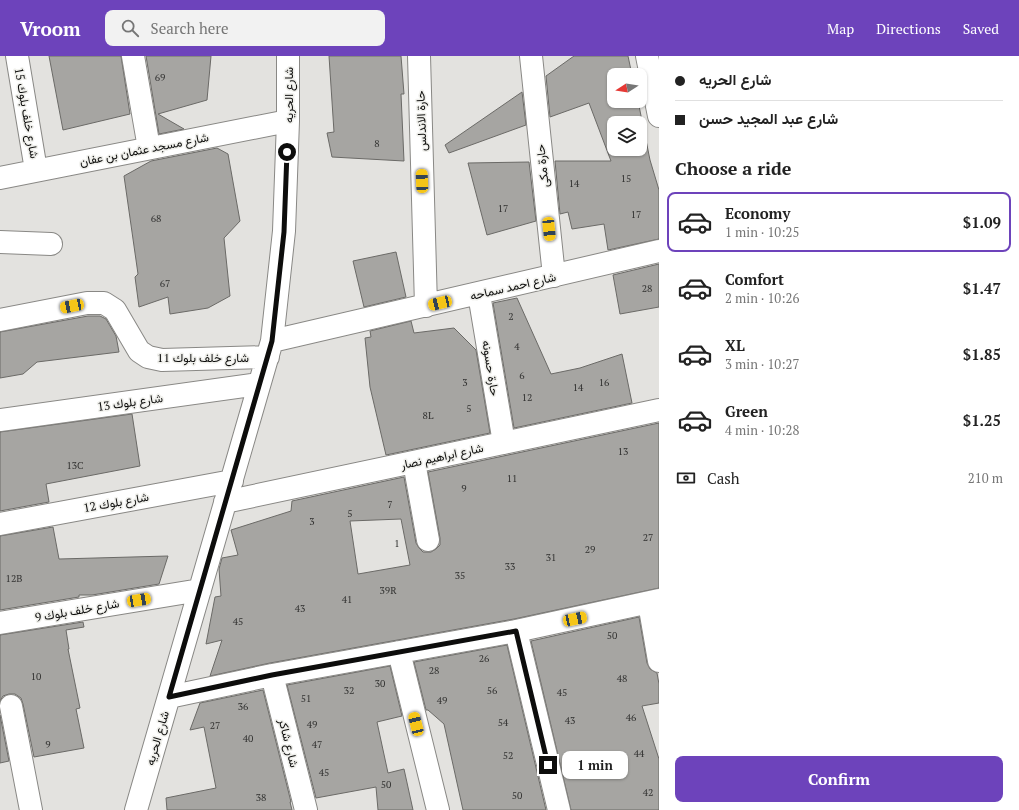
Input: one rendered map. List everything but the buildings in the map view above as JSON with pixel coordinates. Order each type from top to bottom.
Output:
[{"type":"street","name":"شارع خلف بلوك 15","points":[[16,56],[36,170]]},
{"type":"street","points":[[132,56],[149,148]]},
{"type":"street","name":"شارع الحريه","points":[[136,810],[270,349],[284,232],[289,56]]},
{"type":"street","name":"حارة الاندلس","points":[[418,56],[426,306]]},
{"type":"street","name":"حارة مكى","points":[[531,56],[554,276]]},
{"type":"street","points":[[647,56],[659,116]]},
{"type":"street","name":"شارع مسجد عثمان بن عفان","points":[[0,178],[288,121]]},
{"type":"street","points":[[0,242],[52,244]]},
{"type":"street","name":"شارع احمد سماحه","points":[[270,349],[426,306],[659,251]]},
{"type":"street","name":"حارة حسونه","points":[[479,294],[504,443]]},
{"type":"street","name":"شارع خلف بلوك 11","points":[[0,320],[87,303],[104,303],[115,310],[139,351],[148,357],[162,360],[270,349]]},
{"type":"street","name":"شارع بلوك 13","points":[[0,420],[259,384]]},
{"type":"street","name":"شارع ابراهيم نصار","points":[[225,502],[659,410]]},
{"type":"street","points":[[414,462],[428,540]]},
{"type":"street","name":"شارع بلوك 12","points":[[0,524],[232,481]]},
{"type":"street","name":"شارع خلف بلوك 9","points":[[0,623],[200,590]]},
{"type":"street","points":[[169,697],[272,675],[516,631],[654,602],[659,661]]},
{"type":"street","points":[[516,631],[559,810]]},
{"type":"street","points":[[399,652],[438,810]]},
{"type":"street","name":"شارع شاكر","points":[[272,675],[306,810]]},
{"type":"street","points":[[11,706],[31,810]]},
{"type":"route","points":[[287,152],[284,232],[272,341],[169,697],[272,675],[516,631],[548,765]]}]
